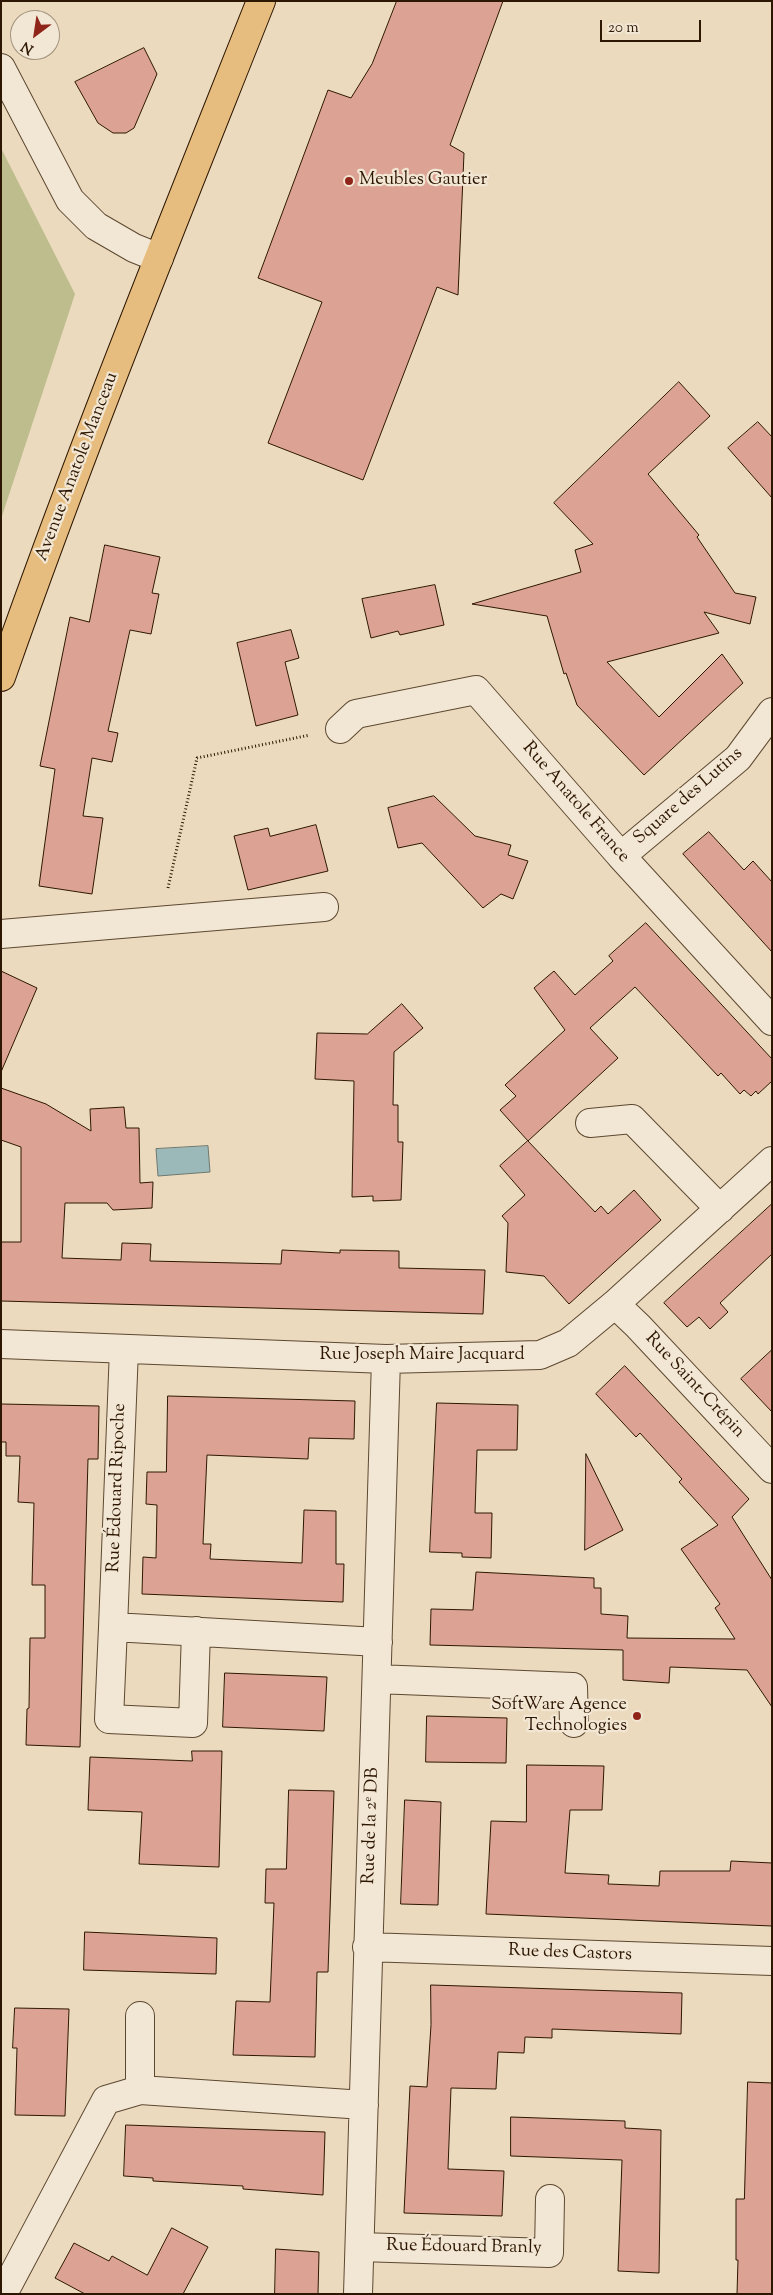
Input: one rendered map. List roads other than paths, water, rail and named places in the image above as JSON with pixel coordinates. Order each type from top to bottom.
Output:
[{"type":"main road","name":"Avenue Anatole Manceau","points":[[1,677],[45,553],[261,1]]},
{"type":"street","points":[[1,68],[70,200],[96,226],[134,248],[159,258]]},
{"type":"street","name":"Rue Anatole France","points":[[340,729],[356,714],[476,690],[621,856],[772,1021]]},
{"type":"street","name":"Square des Lutins","points":[[621,856],[738,758],[772,712]]},
{"type":"street","points":[[1,934],[324,907]]},
{"type":"street","points":[[590,1123],[632,1119],[720,1209]]},
{"type":"street","name":"Rue Joseph Maire Jacquard","points":[[1,1344],[386,1359],[540,1355],[568,1343],[615,1304],[772,1161]]},
{"type":"street","name":"Rue Saint-Crépin","points":[[615,1304],[772,1469]]},
{"type":"street","name":"Rue Édouard Ripoche","points":[[124,1349],[109,1719],[193,1723],[196,1631]]},
{"type":"street","name":"Rue de la 2ᵉ DB","points":[[358,2294],[386,1359]]},
{"type":"street","points":[[113,1627],[378,1642]]},
{"type":"street","points":[[377,1679],[573,1688],[574,1723]]},
{"type":"street","name":"Rue des Castors","points":[[367,1947],[772,1961]]},
{"type":"street","points":[[140,2016],[140,2090]]},
{"type":"street","points":[[4,2294],[106,2100],[140,2090],[364,2105]]},
{"type":"street","name":"Rue Édouard Branly","points":[[360,2247],[549,2253],[550,2199]]},
{"type":"water","points":[[208,1146],[210,1172],[158,1176],[156,1149]]},
{"type":"place","name":"Meubles Gautier","points":[[349,181]]},
{"type":"place","name":"SoftWare Agence Technologies","points":[[637,1716]]}]
